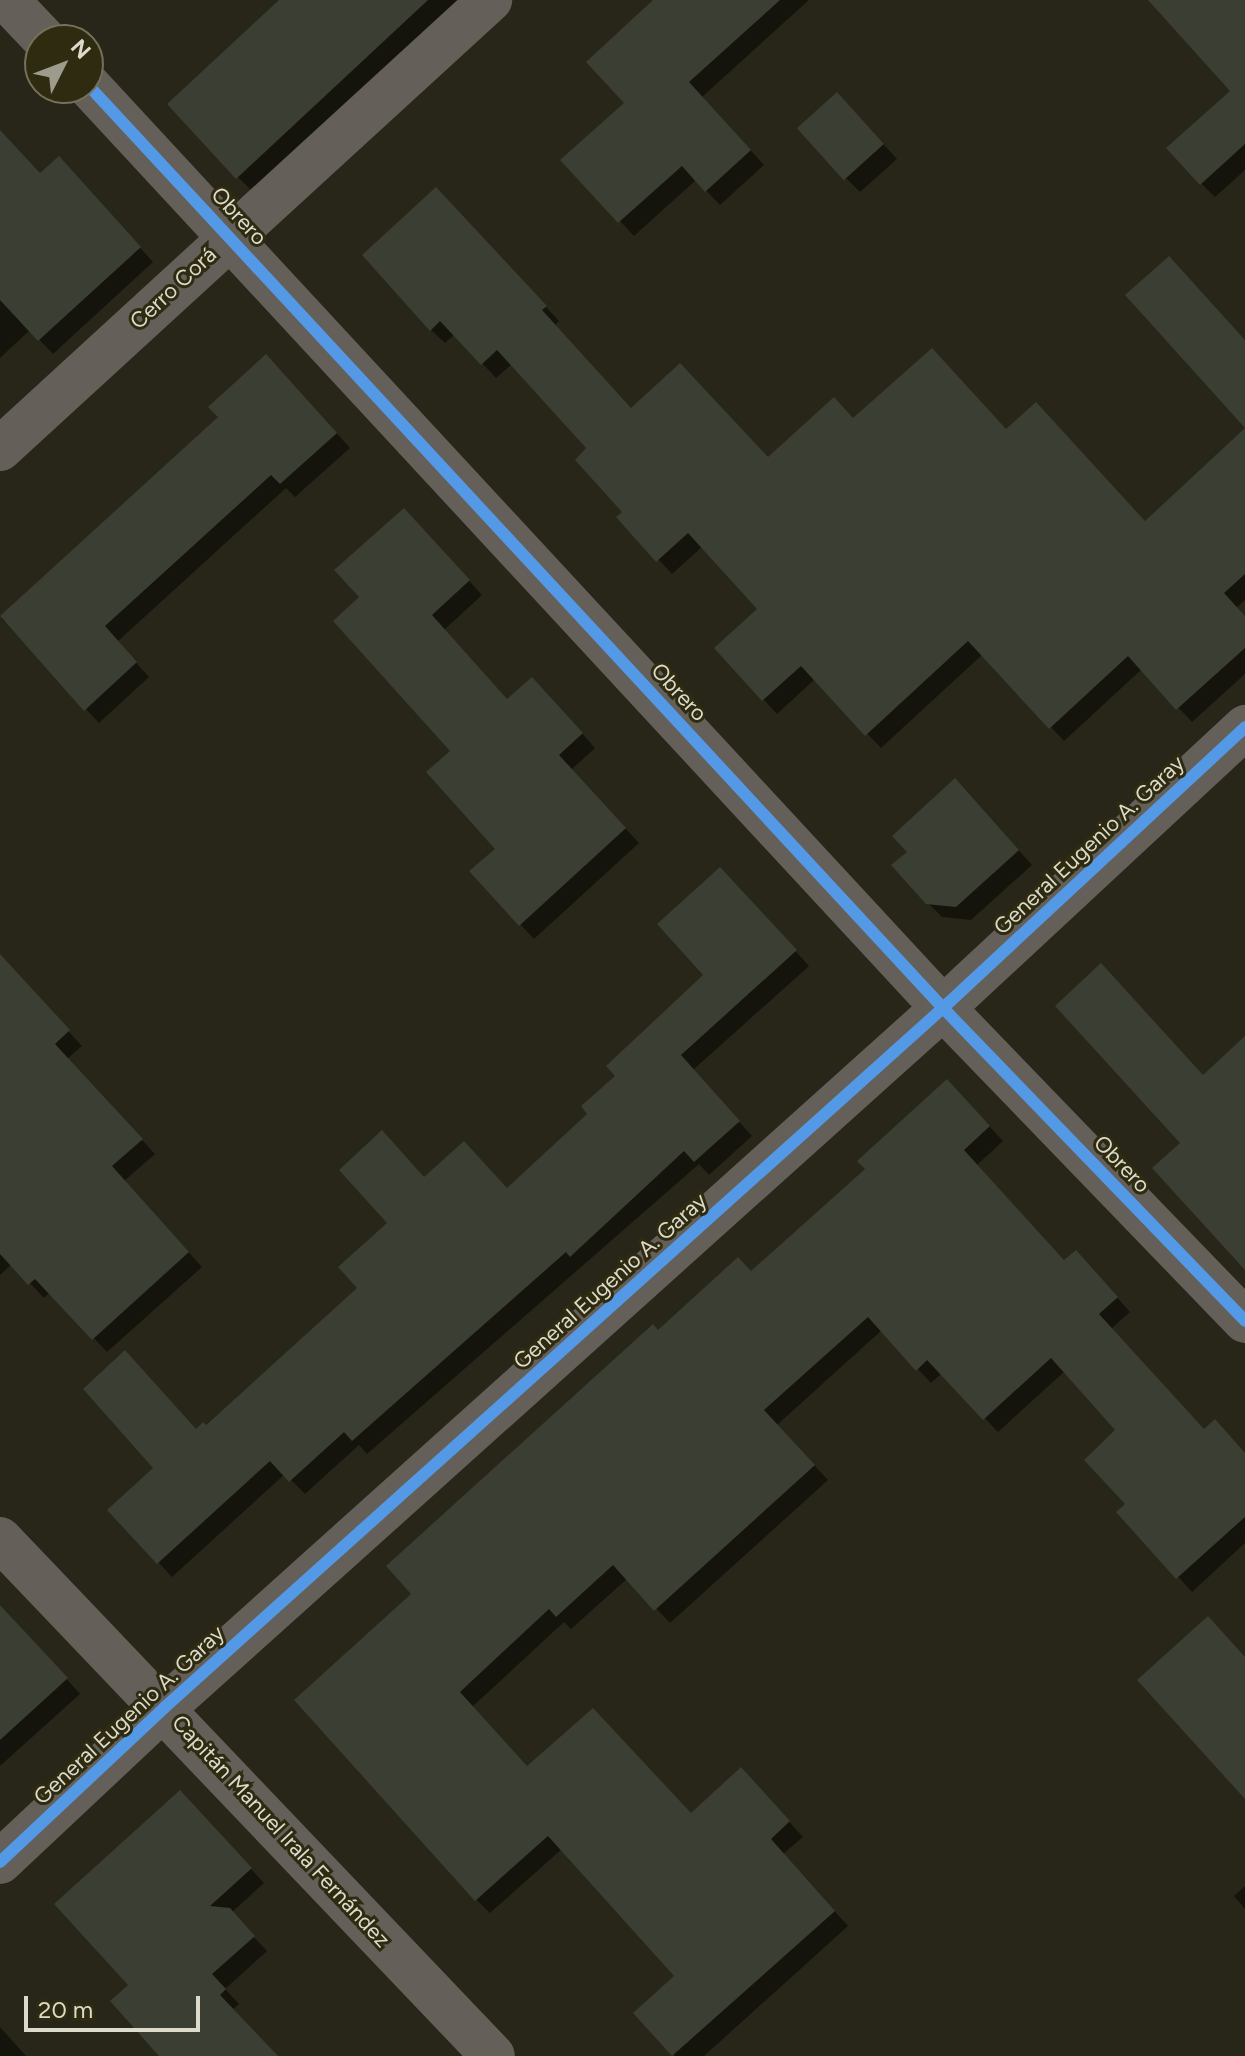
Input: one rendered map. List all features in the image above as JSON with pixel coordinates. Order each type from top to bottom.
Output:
[{"type":"street","points":[[7,0],[30,24]]},
{"type":"street","name":"Cerro Corá","points":[[0,449],[490,0]]},
{"type":"street","name":"Obrero","points":[[104,102],[943,1008],[1245,1321]]},
{"type":"street","name":"General Eugenio A. Garay","points":[[0,1862],[165,1707],[943,1008],[1245,727]]},
{"type":"street","name":"Capitán Manuel Irala Fernández","points":[[0,1539],[165,1707],[493,2056]]},
{"type":"building","points":[[279,0],[428,0],[236,179],[167,104]]},
{"type":"building","points":[[653,0],[780,0],[689,82],[751,150],[705,192],[682,166],[618,223],[560,160],[624,103],[586,62]]},
{"type":"building","points":[[1148,0],[1245,0],[1245,144],[1200,185],[1166,148],[1230,91]]},
{"type":"building","points":[[837,92],[884,144],[844,180],[797,128]]},
{"type":"building","points":[[0,130],[40,173],[59,156],[141,247],[38,341],[0,300]]},
{"type":"building","points":[[436,187],[547,306],[542,310],[631,408],[680,363],[768,457],[834,397],[853,418],[932,348],[1006,429],[1036,402],[1145,521],[1245,428],[1245,574],[1224,593],[1245,616],[1245,648],[1176,710],[1128,656],[1049,729],[968,641],[865,736],[801,666],[762,701],[714,648],[757,609],[688,533],[656,562],[616,517],[622,512],[575,460],[586,448],[497,350],[481,365],[440,321],[430,331],[362,255]]},
{"type":"building","points":[[1169,256],[1245,340],[1245,428],[1125,295]]},
{"type":"building","points":[[266,354],[337,433],[280,484],[271,475],[105,626],[137,662],[84,711],[0,616],[218,417],[208,407]]},
{"type":"building","points":[[404,508],[470,580],[432,615],[507,699],[532,677],[583,733],[559,755],[626,828],[519,926],[469,871],[495,849],[426,772],[450,751],[333,621],[359,597],[334,570]]},
{"type":"building","points":[[955,778],[1019,850],[956,907],[926,904],[891,865],[907,852],[892,836]]},
{"type":"building","points":[[720,867],[797,950],[681,1055],[740,1121],[694,1162],[684,1151],[570,1257],[566,1252],[352,1441],[344,1432],[289,1482],[270,1461],[157,1564],[107,1510],[153,1468],[83,1389],[125,1350],[196,1429],[203,1422],[206,1425],[357,1288],[338,1267],[387,1223],[339,1170],[382,1130],[424,1177],[464,1141],[507,1188],[587,1114],[581,1106],[615,1076],[606,1066],[703,975],[657,924]]},
{"type":"building","points":[[0,954],[70,1030],[55,1044],[143,1139],[112,1166],[189,1252],[92,1340],[35,1279],[28,1285],[0,1254]]},
{"type":"building","points":[[1101,963],[1203,1075],[1245,1036],[1245,1270],[1152,1168],[1180,1143],[1055,1006]]},
{"type":"building","points":[[947,1079],[990,1126],[964,1150],[1064,1260],[1076,1250],[1118,1297],[1099,1314],[1204,1429],[1215,1419],[1245,1453],[1245,1517],[1176,1579],[1116,1512],[1125,1504],[1084,1460],[1115,1430],[1051,1358],[983,1420],[927,1360],[916,1371],[868,1317],[764,1410],[815,1465],[654,1611],[613,1565],[556,1617],[549,1609],[460,1692],[527,1766],[593,1708],[691,1813],[741,1767],[790,1821],[771,1839],[835,1911],[672,2056],[633,2013],[674,1976],[548,1836],[475,1901],[294,1700],[411,1594],[386,1566],[653,1324],[658,1330],[738,1257],[751,1271],[865,1169],[857,1161]]},
{"type":"building","points":[[0,1605],[68,1678],[0,1740]]},
{"type":"building","points":[[1208,1616],[1245,1657],[1245,1799],[1137,1680]]},
{"type":"building","points":[[180,1790],[252,1868],[210,1906],[230,1908],[255,1936],[212,1974],[226,1989],[220,1995],[278,2056],[159,2056],[110,2001],[128,1985],[54,1904]]},
{"type":"cycle path","points":[[104,102],[943,1008],[1245,1321]]},
{"type":"cycle path","points":[[0,1862],[165,1707],[943,1008],[1245,727]]}]
